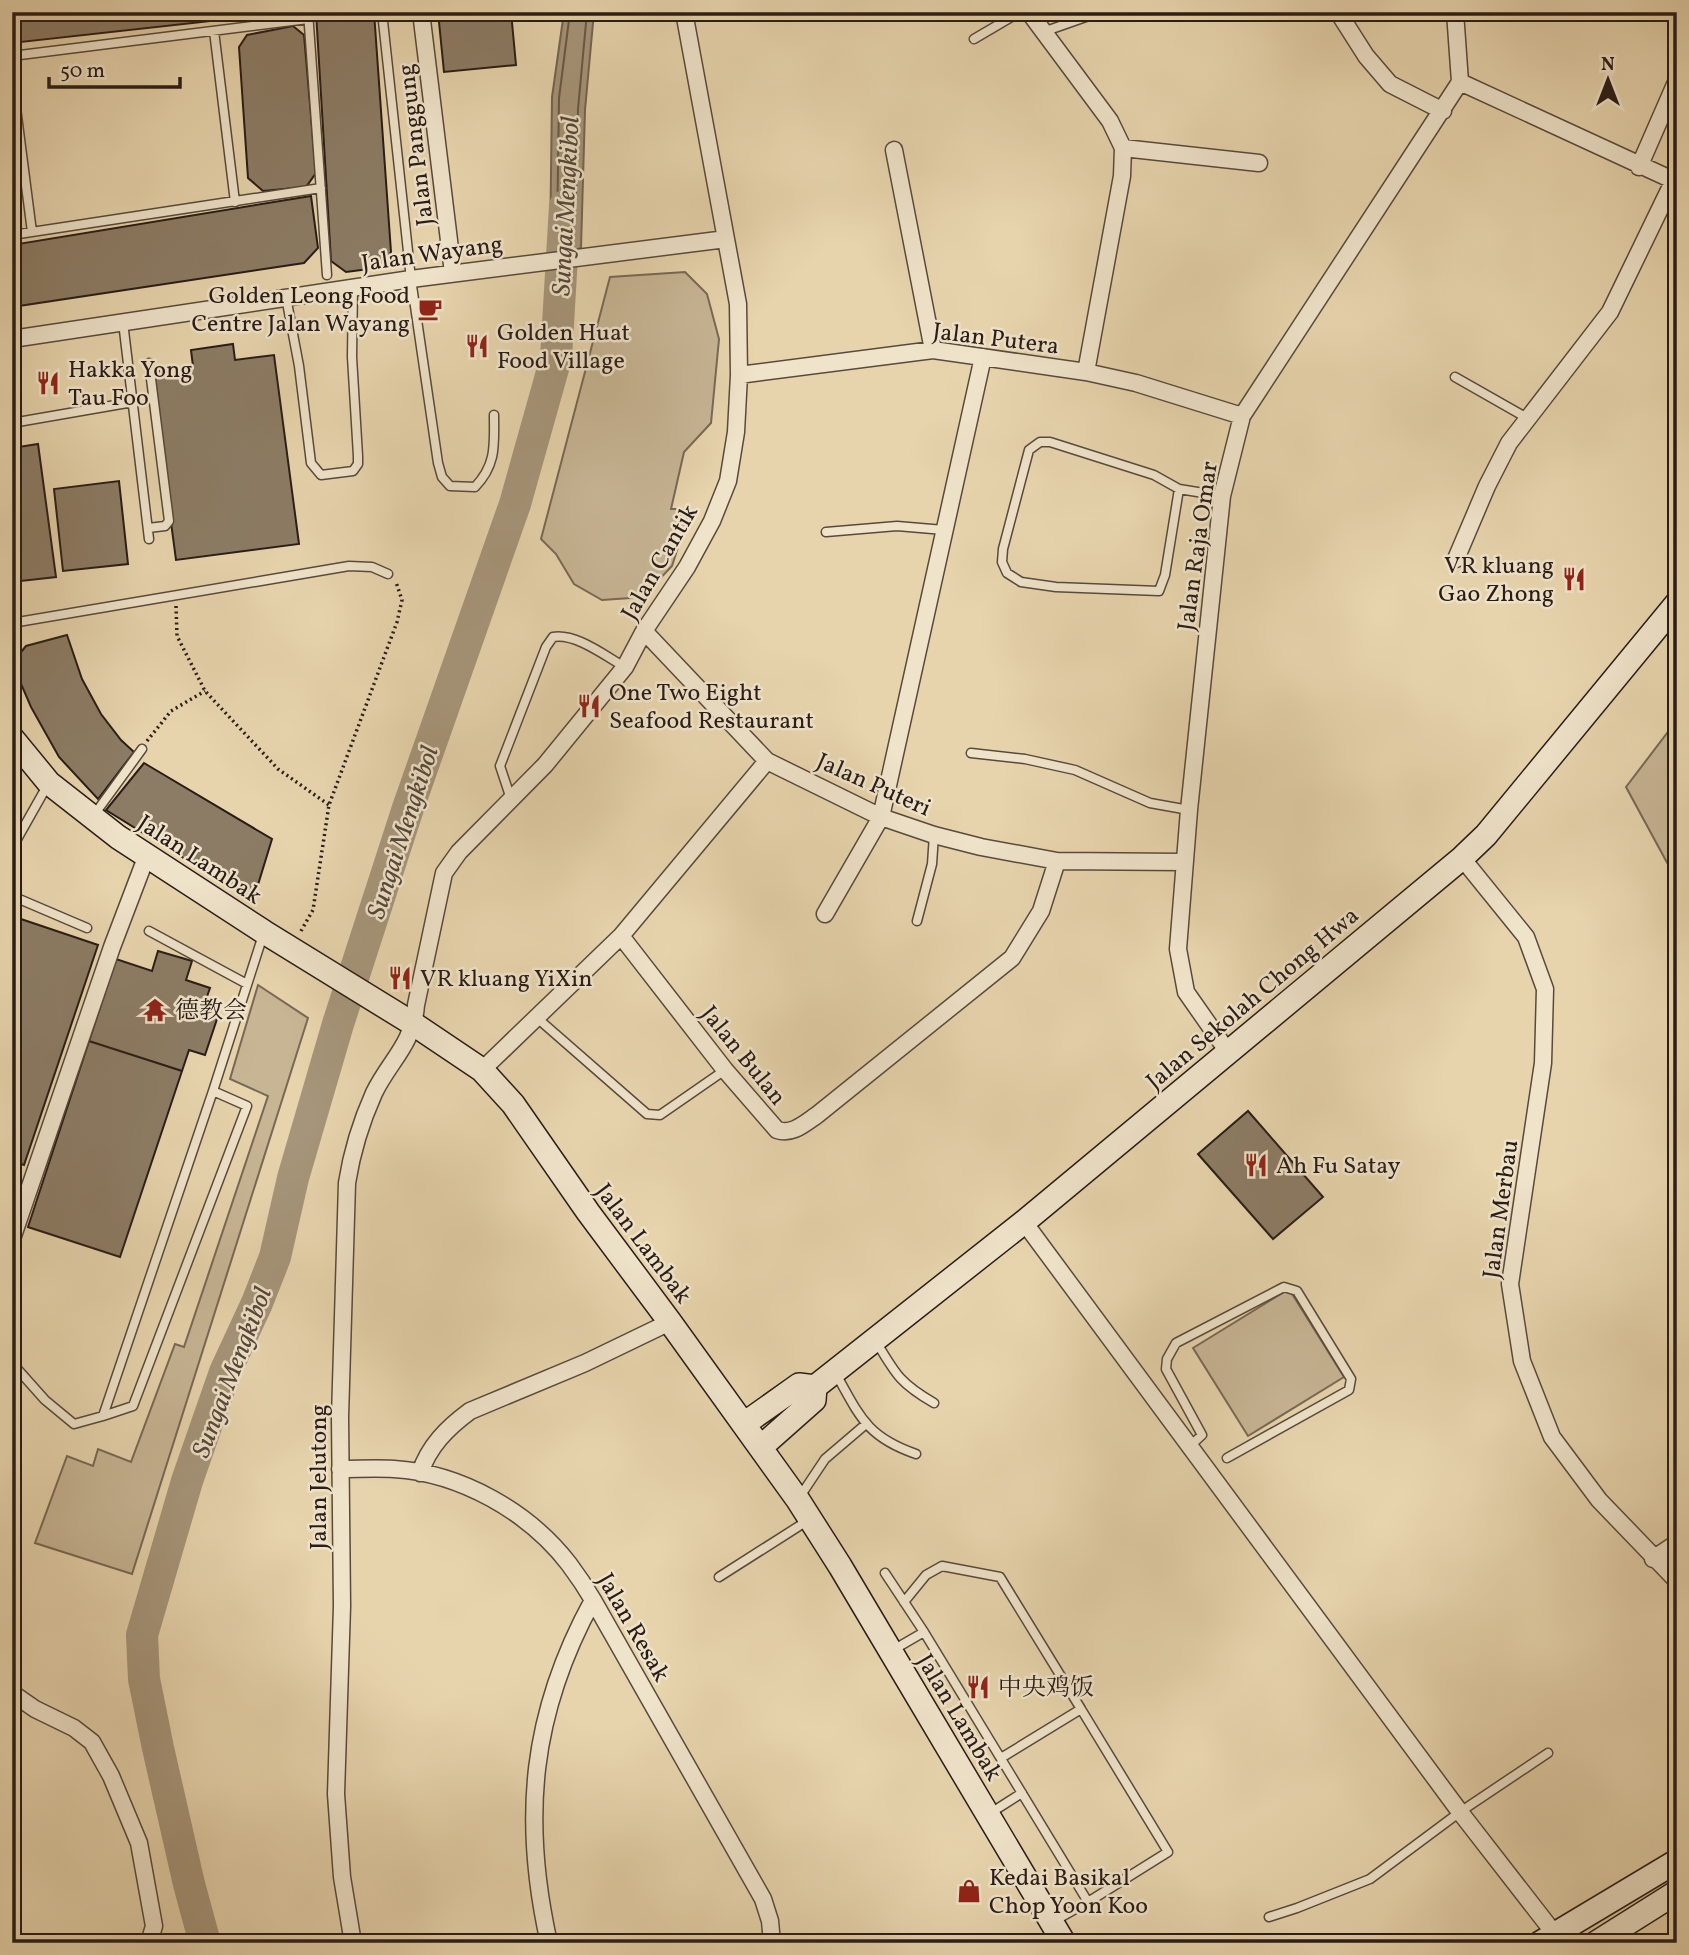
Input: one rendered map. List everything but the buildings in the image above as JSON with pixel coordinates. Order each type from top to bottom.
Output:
[{"type":"street","name":"Jalan Panggung","points":[[421,12],[453,273]]},
{"type":"street","name":"Jalan Cantik","points":[[415,1025],[416,1005],[444,873],[459,852],[545,765],[625,667],[644,631],[687,567],[712,521],[728,481],[736,432],[738,304],[684,12]]},
{"type":"street","points":[[1029,12],[1110,121],[1123,148],[1122,176],[1086,372]]},
{"type":"street","points":[[1338,12],[1366,56],[1390,84],[1443,111]]},
{"type":"street","points":[[1455,12],[1460,82],[1675,182],[1610,312],[1509,443],[1487,486],[1456,559]]},
{"type":"street","points":[[1639,167],[1677,80]]},
{"type":"street","name":"Jalan Raja Omar","points":[[1228,1052],[1186,992],[1178,949],[1188,810],[1222,496],[1242,416],[1460,82]]},
{"type":"street","points":[[1123,148],[1259,163]]},
{"type":"street","points":[[894,150],[933,350]]},
{"type":"street","name":"Jalan Wayang","points":[[12,339],[353,287],[726,239]]},
{"type":"street","name":"Jalan Putera","points":[[738,375],[933,350],[1086,372],[1136,383],[1242,416]]},
{"type":"street","points":[[825,914],[881,817],[983,357]]},
{"type":"street","name":"Jalan Sekolah Chong Hwa","points":[[744,1424],[799,1385],[815,1387],[875,1340],[1024,1222],[1462,858],[1486,835],[1677,603]]},
{"type":"street","name":"Jalan Puteri","points":[[644,631],[767,761],[881,817],[934,835],[1057,861],[1184,863]]},
{"type":"street","name":"Jalan Lambak","points":[[12,738],[49,783],[118,837],[482,1070],[513,1104],[587,1212],[670,1322],[804,1510],[1064,1943]]},
{"type":"street","points":[[482,1070],[621,936],[767,761]]},
{"type":"street","points":[[12,1239],[112,947],[147,855]]},
{"type":"street","name":"Jalan Merbau","points":[[1462,858],[1526,937],[1545,989],[1543,1063],[1510,1284],[1522,1361],[1552,1437],[1599,1500],[1677,1581]]},
{"type":"street","name":"Jalan Bulan","points":[[621,936],[725,1070],[777,1130],[783,1132],[796,1129],[817,1115],[1012,958],[1041,911],[1057,861]]},
{"type":"street","name":"Jalan Jelutong","points":[[353,1943],[342,1877],[337,1822],[342,1606],[340,1469],[347,1183],[353,1148],[376,1090],[415,1025]]},
{"type":"street","points":[[1024,1222],[1461,1812],[1547,1938],[1677,1861]]},
{"type":"street","points":[[419,1473],[438,1440],[453,1423],[470,1411],[585,1363],[670,1322]]},
{"type":"street","name":"Jalan Sekolah Chong Hwa","points":[[761,1447],[814,1400],[815,1387]]},
{"type":"street","name":"Jalan Resak","points":[[340,1469],[396,1469],[445,1479],[479,1493],[527,1522],[550,1542],[570,1565],[593,1600],[763,1899],[770,1921],[772,1943]]},
{"type":"street","points":[[1653,1559],[1677,1543]]},
{"type":"street","points":[[549,1943],[540,1901],[533,1843],[537,1760],[545,1719],[559,1672],[572,1639],[593,1600]]},
{"type":"street","points":[[12,1693],[35,1709],[74,1727],[92,1742],[111,1776],[139,1843],[154,1926],[149,1943]]},
{"type":"street","points":[[1596,1943],[1677,1892]]},
{"type":"lane","points":[[382,12],[411,279],[438,463],[442,477],[450,486],[475,487],[487,475],[494,454],[494,415]]},
{"type":"lane","points":[[974,39],[1020,12]]},
{"type":"lane","points":[[1042,32],[1100,12]]},
{"type":"lane","points":[[12,56],[214,31],[308,16],[327,275]]},
{"type":"lane","points":[[214,31],[235,202]]},
{"type":"lane","points":[[12,77],[32,232]]},
{"type":"lane","points":[[12,235],[321,188]]},
{"type":"lane","points":[[286,297],[299,366],[312,463],[321,475],[353,471],[358,464],[352,358],[353,287]]},
{"type":"lane","points":[[123,321],[149,539]]},
{"type":"lane","points":[[148,528],[165,526],[169,521],[149,363]]},
{"type":"lane","points":[[1455,377],[1527,418]]},
{"type":"lane","points":[[12,423],[133,402]]},
{"type":"lane","points":[[1179,489],[1165,575],[1158,591],[1056,587],[1021,582],[1007,573],[1002,562],[1012,510],[1029,450],[1040,442],[1050,442],[1154,474],[1179,489],[1222,496]]},
{"type":"lane","points":[[826,532],[897,526],[944,530]]},
{"type":"lane","points":[[12,623],[349,566],[372,567],[388,574]]},
{"type":"lane","points":[[512,799],[500,766],[546,647],[553,637],[561,636],[574,640],[625,667]]},
{"type":"lane","points":[[92,817],[142,749]]},
{"type":"lane","points":[[971,753],[1025,759],[1074,770],[1150,803],[1188,810]]},
{"type":"lane","points":[[12,848],[49,783]]},
{"type":"lane","points":[[917,921],[932,864],[934,835]]},
{"type":"lane","points":[[12,896],[87,929]]},
{"type":"lane","points":[[149,931],[247,984]]},
{"type":"lane","points":[[103,1416],[264,932]]},
{"type":"lane","points":[[536,1017],[648,1114],[660,1115],[725,1070]]},
{"type":"lane","points":[[12,1363],[45,1400],[74,1424],[134,1406],[247,1106],[213,1091]]},
{"type":"lane","points":[[1190,1446],[1202,1435],[1166,1369],[1167,1359],[1177,1343],[1284,1287],[1291,1287],[1297,1291],[1352,1384],[1349,1390],[1227,1458]]},
{"type":"lane","points":[[875,1340],[904,1384],[934,1403]]},
{"type":"lane","points":[[835,1371],[866,1424],[885,1441],[916,1454]]},
{"type":"lane","points":[[719,1577],[804,1510],[825,1459],[866,1424]]},
{"type":"lane","points":[[904,1602],[926,1575],[942,1566],[1000,1577],[1168,1852],[1051,1922]]},
{"type":"lane","points":[[885,1573],[924,1632],[1088,1902]]},
{"type":"lane","points":[[891,1651],[924,1632]]},
{"type":"lane","points":[[1000,1758],[1081,1709]]},
{"type":"lane","points":[[1269,1917],[1370,1879],[1461,1812],[1548,1753]]},
{"type":"lane","points":[[987,1815],[1022,1793]]},
{"type":"path","points":[[291,948],[313,910],[329,805],[397,622],[402,600],[396,583],[388,574]]},
{"type":"path","points":[[176,596],[177,636],[205,691],[278,769],[329,805]]},
{"type":"path","points":[[142,749],[171,711],[205,691]]},
{"type":"shaded area","points":[[685,272],[707,294],[719,339],[711,423],[684,452],[671,509],[684,509],[688,516],[672,566],[655,584],[631,598],[602,600],[574,584],[556,554],[541,539],[610,277]]},
{"type":"shaded area","points":[[1677,720],[1677,881],[1626,787]]},
{"type":"shaded area","points":[[258,985],[308,1018],[132,1574],[35,1543],[67,1456],[93,1466],[98,1449],[131,1462],[175,1344],[184,1347],[268,1096],[230,1079]]},
{"type":"shaded area","points":[[1289,1289],[1344,1377],[1248,1436],[1193,1348]]},
{"type":"water","name":"Sungai Mengkibol","points":[[564,12],[594,12],[585,110],[581,248],[550,250],[552,97]]},
{"type":"waterway","name":"Sungai Mengkibol","points":[[205,1943],[158,1748],[144,1679],[142,1635],[187,1481],[225,1372],[275,1257],[293,1178],[338,1024],[408,808],[515,504],[556,358],[565,206]]},
{"type":"place","name":"Golden Leong Food Centre Jalan Wayang","points":[[430,309]]},
{"type":"place","name":"Golden Huat Food Village","points":[[477,346]]},
{"type":"place","name":"Hakka Yong Tau Foo","points":[[48,383]]},
{"type":"place","name":"VR kluang Gao Zhong","points":[[1574,579]]},
{"type":"place","name":"One Two Eight Seafood Restaurant","points":[[589,706]]},
{"type":"place","name":"VR kluang YiXin","points":[[400,978]]},
{"type":"place","name":"德教会","points":[[155,1010]]},
{"type":"place","name":"Ah Fu Satay","points":[[1256,1165]]},
{"type":"place","name":"中央鸡饭","points":[[978,1687]]},
{"type":"place","name":"Kedai Basikal Chop Yoon Koo","points":[[969,1891]]}]
